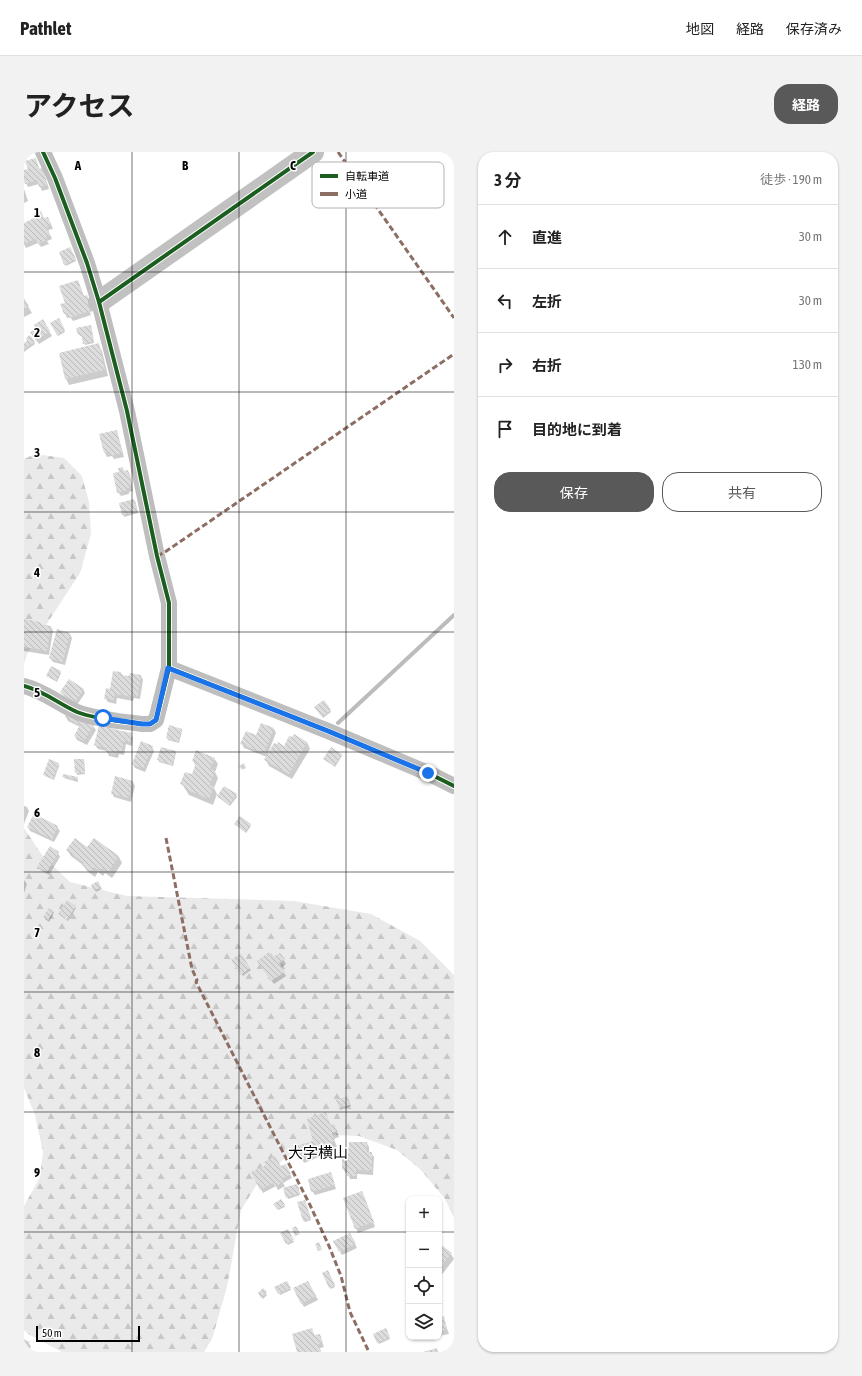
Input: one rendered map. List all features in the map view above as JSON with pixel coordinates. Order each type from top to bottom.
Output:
[{"type":"street","points":[[24,686],[34,688],[86,715],[150,724],[156,720],[168,668],[169,603],[127,411],[99,302],[87,262],[55,178],[43,152]]},
{"type":"street","points":[[99,302],[313,152]]},
{"type":"street","points":[[168,668],[328,731],[428,773],[454,786]]},
{"type":"green space","points":[[35,454],[64,458],[82,476],[89,502],[91,534],[80,573],[27,654],[24,664],[24,459]]},
{"type":"green space","points":[[24,828],[42,855],[70,882],[127,896],[294,901],[371,914],[420,941],[454,975],[454,1218],[445,1199],[421,1170],[397,1150],[359,1136],[334,1135],[295,1151],[262,1176],[241,1210],[227,1287],[212,1339],[204,1352],[62,1352],[28,1334],[24,1330],[24,1206],[40,1177],[43,1152],[35,1115],[24,1088]]},
{"type":"building","points":[[36,158],[39,169],[43,168],[47,185],[39,187],[37,180],[25,184],[24,180],[24,170],[28,169],[25,161]]},
{"type":"building","points":[[41,211],[44,218],[48,217],[51,224],[47,226],[50,235],[46,237],[47,240],[38,244],[36,239],[24,244],[24,223],[36,217],[34,214]]},
{"type":"building","points":[[70,247],[76,259],[64,265],[59,252]]},
{"type":"building","points":[[78,280],[84,296],[87,295],[91,307],[89,308],[90,311],[69,318],[68,313],[64,314],[60,304],[65,303],[59,286]]},
{"type":"building","points":[[24,298],[29,306],[24,309]]},
{"type":"building","points":[[59,318],[65,330],[57,335],[50,323]]},
{"type":"building","points":[[43,319],[50,331],[36,341],[30,332],[36,328],[34,325]]},
{"type":"building","points":[[91,325],[94,341],[83,344],[81,334],[78,335],[76,328]]},
{"type":"building","points":[[30,335],[35,342],[24,349],[24,343],[27,341],[26,338]]},
{"type":"building","points":[[99,343],[105,370],[65,379],[59,353]]},
{"type":"building","points":[[117,430],[122,453],[111,456],[110,452],[104,453],[99,434]]},
{"type":"building","points":[[123,467],[124,471],[128,470],[132,487],[127,488],[128,490],[117,493],[113,473],[119,472],[118,468]]},
{"type":"building","points":[[134,499],[138,511],[122,515],[119,503]]},
{"type":"building","points":[[24,619],[51,626],[47,651],[24,647]]},
{"type":"building","points":[[57,629],[70,633],[63,662],[49,658]]},
{"type":"building","points":[[51,666],[61,671],[56,681],[46,676]]},
{"type":"building","points":[[113,671],[121,672],[121,675],[129,676],[130,673],[141,675],[138,696],[132,695],[132,697],[115,694],[114,700],[104,699],[106,688],[110,689]]},
{"type":"building","points":[[69,679],[84,689],[75,702],[60,692]]},
{"type":"building","points":[[324,700],[331,710],[322,717],[314,707]]},
{"type":"building","points":[[68,712],[94,725],[84,741],[74,736],[80,725],[65,717]]},
{"type":"building","points":[[261,723],[274,728],[264,753],[240,744],[246,731],[256,735]]},
{"type":"building","points":[[169,725],[182,729],[178,742],[166,738]]},
{"type":"building","points":[[99,726],[132,733],[130,742],[124,741],[122,751],[117,751],[117,755],[106,752],[107,748],[94,745]]},
{"type":"building","points":[[294,734],[307,742],[289,774],[264,760],[274,743],[277,744],[278,742],[284,746],[289,736],[292,737]]},
{"type":"building","points":[[141,741],[153,746],[143,769],[132,764]]},
{"type":"building","points":[[161,747],[176,751],[172,765],[157,760]]},
{"type":"building","points":[[331,747],[342,754],[334,766],[323,759]]},
{"type":"building","points":[[196,750],[215,758],[210,769],[215,771],[210,785],[214,787],[209,799],[185,789],[186,786],[180,784],[185,772],[192,774],[196,763],[192,761]]},
{"type":"building","points":[[49,759],[59,763],[53,779],[43,775]]},
{"type":"building","points":[[74,759],[84,759],[85,773],[75,773]]},
{"type":"building","points":[[244,763],[246,768],[242,770],[239,766]]},
{"type":"building","points":[[63,774],[78,777],[78,780],[62,777]]},
{"type":"building","points":[[115,776],[133,781],[129,798],[111,794]]},
{"type":"building","points":[[224,786],[237,794],[229,805],[217,796]]},
{"type":"building","points":[[34,814],[58,826],[52,839],[27,827]]},
{"type":"building","points":[[240,816],[251,824],[245,832],[234,824]]},
{"type":"building","points":[[75,838],[87,847],[94,838],[119,856],[108,872],[102,868],[99,871],[94,867],[91,871],[82,865],[84,863],[66,850]]},
{"type":"building","points":[[50,846],[59,852],[47,872],[37,867]]},
{"type":"building","points":[[98,881],[101,887],[94,891],[91,885]]},
{"type":"building","points":[[67,900],[76,906],[67,920],[58,914]]},
{"type":"building","points":[[49,908],[54,911],[48,920],[43,917]]},
{"type":"building","points":[[269,952],[273,957],[280,953],[285,959],[279,963],[285,972],[271,981],[257,961]]},
{"type":"building","points":[[241,953],[250,968],[241,975],[231,960]]},
{"type":"building","points":[[348,1096],[350,1105],[339,1108],[336,1100]]},
{"type":"building","points":[[326,1112],[330,1125],[334,1124],[337,1131],[332,1133],[334,1141],[331,1142],[331,1145],[300,1157],[296,1146],[313,1141],[307,1119]]},
{"type":"building","points":[[349,1142],[367,1142],[367,1152],[372,1152],[372,1171],[356,1170],[356,1176],[347,1176],[347,1169],[342,1169],[342,1156],[348,1156]]},
{"type":"building","points":[[275,1156],[281,1166],[286,1164],[291,1174],[282,1179],[283,1182],[275,1187],[273,1183],[260,1190],[251,1172],[266,1165],[264,1162]]},
{"type":"building","points":[[331,1172],[335,1185],[311,1192],[308,1179]]},
{"type":"building","points":[[297,1184],[300,1193],[286,1198],[283,1188]]},
{"type":"building","points":[[362,1191],[374,1222],[355,1229],[343,1198]]},
{"type":"building","points":[[281,1199],[285,1205],[277,1209],[273,1204]]},
{"type":"building","points":[[305,1200],[311,1218],[303,1221],[297,1202]]},
{"type":"building","points":[[296,1226],[300,1234],[295,1236],[292,1228]]},
{"type":"building","points":[[288,1229],[294,1240],[286,1244],[280,1233]]},
{"type":"building","points":[[350,1233],[356,1244],[339,1252],[333,1241]]},
{"type":"building","points":[[319,1242],[322,1250],[318,1251],[315,1244]]},
{"type":"building","points":[[442,1245],[452,1253],[442,1265]]},
{"type":"building","points":[[328,1270],[335,1285],[329,1288],[322,1273]]},
{"type":"building","points":[[287,1281],[291,1288],[278,1294],[274,1287]]},
{"type":"building","points":[[308,1281],[316,1296],[301,1304],[293,1288]]},
{"type":"building","points":[[263,1288],[267,1292],[261,1298],[258,1293]]},
{"type":"building","points":[[442,1316],[444,1316],[447,1330],[442,1331]]},
{"type":"building","points":[[312,1328],[314,1335],[320,1334],[323,1343],[318,1344],[321,1352],[297,1352],[292,1334]]},
{"type":"building","points":[[386,1328],[390,1337],[377,1343],[373,1334]]},
{"type":"building","points":[[24,1339],[30,1342],[26,1348],[31,1352],[24,1352]]},
{"type":"building","points":[[437,1348],[438,1352],[423,1352]]},
{"type":"waterway","points":[[338,723],[454,615]]},
{"type":"marked path","points":[[338,152],[345,162]]},
{"type":"marked path","points":[[377,208],[454,318]]},
{"type":"marked path","points":[[157,556],[454,354]]},
{"type":"marked path","points":[[166,838],[192,969],[197,980],[196,982],[310,1205],[341,1276],[350,1312],[369,1352]]},
{"type":"cycle path","points":[[24,686],[45,694],[70,709],[85,715],[110,720],[150,724],[156,720],[169,668],[169,603],[157,556],[127,411],[99,302],[87,263],[55,178],[43,152]]},
{"type":"cycle path","points":[[99,302],[313,152]]},
{"type":"cycle path","points":[[169,668],[328,731],[428,773],[454,786]]},
{"type":"district","name":"大字横山","points":[[318,1152]]},
{"type":"route","points":[[103,718],[142,724],[150,724],[156,720],[168,668],[328,731],[428,773]]}]
